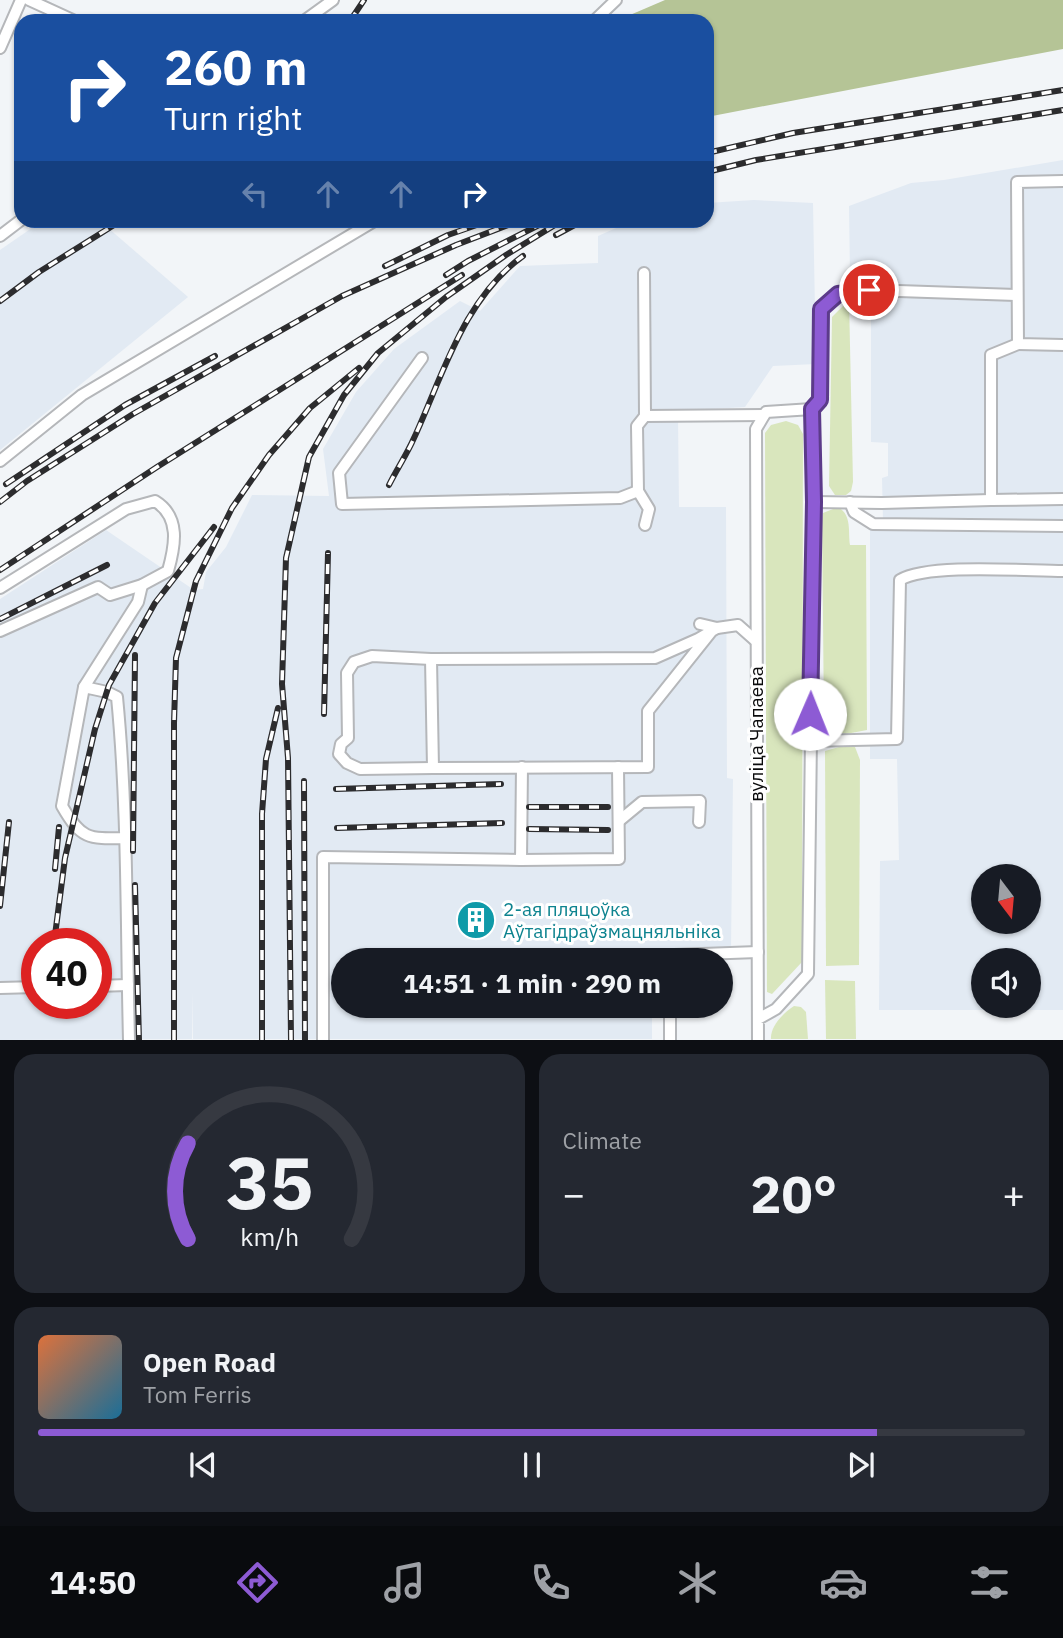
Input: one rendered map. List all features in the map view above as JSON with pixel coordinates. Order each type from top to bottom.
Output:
[{"type":"street","points":[[29,0],[60,14]]},
{"type":"street","points":[[314,14],[333,0]]},
{"type":"street","points":[[601,14],[616,0]]},
{"type":"street","points":[[0,48],[14,17]]},
{"type":"street","points":[[1018,344],[1017,182],[1063,181]]},
{"type":"street","points":[[0,236],[14,225]]},
{"type":"street","points":[[0,461],[82,394],[362,228]]},
{"type":"street","points":[[644,273],[645,416],[637,426],[638,491],[649,509],[645,525]]},
{"type":"street","points":[[758,1019],[776,1009],[808,974],[814,502],[812,409],[820,400],[821,309],[838,294],[869,290],[1016,295]]},
{"type":"street","points":[[991,500],[991,355],[1018,344],[1063,345]]},
{"type":"street","points":[[422,358],[340,473],[342,504],[620,498],[638,491]]},
{"type":"street","points":[[645,416],[764,415],[766,412],[812,409]]},
{"type":"street","name":"вуліца Чапаева","points":[[758,1040],[756,429],[764,415]]},
{"type":"street","points":[[814,502],[1063,499]]},
{"type":"street","points":[[0,588],[126,509],[155,501],[163,506],[174,526],[174,550],[168,571],[142,585],[110,595],[97,587],[0,631]]},
{"type":"street","points":[[850,502],[854,512],[873,524],[1063,526]]},
{"type":"street","points":[[810,741],[897,739],[900,580],[911,573],[937,570],[1063,571]]},
{"type":"street","points":[[124,838],[94,838],[73,825],[62,806],[84,687],[138,603],[142,585]]},
{"type":"street","points":[[700,624],[714,630]]},
{"type":"street","points":[[714,630],[648,711],[648,767],[360,769],[347,763],[339,754],[341,744],[348,738],[347,673],[354,662],[372,656],[431,659],[655,658],[714,630],[738,625],[756,641]]},
{"type":"street","points":[[431,659],[433,768]]},
{"type":"street","points":[[84,687],[117,697],[122,747],[129,1040]]},
{"type":"street","points":[[521,860],[522,767]]},
{"type":"street","points":[[323,1040],[323,857],[619,859],[618,767]]},
{"type":"street","points":[[619,821],[642,802],[700,801],[699,821]]},
{"type":"street","points":[[733,953],[758,952]]},
{"type":"street","points":[[112,986],[128,985]]},
{"type":"street","points":[[0,988],[21,987]]},
{"type":"street","points":[[670,1018],[670,1040]]},
{"type":"shaded area","points":[[1063,160],[1063,520],[883,521],[882,478],[888,476],[888,443],[871,442],[871,308],[868,276],[850,275],[849,206],[911,183]]},
{"type":"shaded area","points":[[754,200],[813,203],[816,364],[773,366],[745,407],[680,411],[678,417],[679,507],[726,507],[727,778],[733,779],[731,948],[331,948],[331,1018],[652,1018],[652,1039],[193,1039],[192,992],[192,1039],[0,1040],[0,599],[106,530],[194,590],[203,589],[206,572],[226,547],[252,495],[329,496],[323,449],[356,392],[394,349],[460,301],[480,311],[520,266],[598,263],[598,236],[616,228],[714,228],[714,203]]},
{"type":"shaded area","points":[[32,228],[108,228],[188,297],[0,450],[0,250]]},
{"type":"shaded area","points":[[870,528],[1063,531],[1063,1010],[1041,1010],[1041,948],[971,948],[971,1010],[879,1010],[880,861],[899,860],[897,759],[870,759]]},
{"type":"green space","points":[[665,0],[1063,0],[1063,49],[714,116],[714,14],[632,14]]},
{"type":"green space","points":[[849,300],[853,482],[851,491],[846,495],[835,495],[829,486],[832,317]]},
{"type":"green space","points":[[786,421],[798,425],[803,434],[802,962],[772,994],[767,992],[765,433],[771,425]]},
{"type":"green space","points":[[838,507],[846,514],[850,545],[866,545],[867,730],[846,734],[829,730],[824,721],[822,521],[823,513]]},
{"type":"green space","points":[[839,747],[855,747],[860,760],[859,965],[826,966],[825,751]]},
{"type":"green space","points":[[825,980],[855,981],[856,1039],[826,1039]]},
{"type":"green space","points":[[794,1006],[801,1007],[806,1012],[808,1039],[771,1039],[778,1021]]},
{"type":"railway","points":[[355,14],[364,0]]},
{"type":"railway","points":[[714,151],[793,133],[1063,90]]},
{"type":"railway","points":[[714,170],[756,160],[1063,110]]},
{"type":"railway","points":[[0,301],[39,272],[109,228]]},
{"type":"railway","points":[[385,266],[468,228]]},
{"type":"railway","points":[[0,502],[27,481],[133,414],[342,296],[500,228]]},
{"type":"railway","points":[[446,275],[533,228]]},
{"type":"railway","points":[[291,1040],[288,758],[282,684],[286,558],[309,457],[344,395],[378,353],[446,297],[550,228]]},
{"type":"railway","points":[[556,235],[569,228]]},
{"type":"railway","points":[[389,485],[411,444],[470,315],[485,293],[523,256]]},
{"type":"railway","points":[[0,570],[157,467],[462,275]]},
{"type":"railway","points":[[6,484],[125,405],[215,356]]},
{"type":"railway","points":[[174,1040],[176,658],[196,581],[232,508],[269,455],[310,408],[359,368]]},
{"type":"railway","points":[[56,928],[65,858],[95,729],[109,685],[155,603],[214,527]]},
{"type":"railway","points":[[324,714],[328,553]]},
{"type":"railway","points":[[0,619],[107,565]]},
{"type":"railway","points":[[133,851],[135,655]]},
{"type":"railway","points":[[262,1040],[262,814],[266,759],[278,708]]},
{"type":"railway","points":[[304,781],[305,1040]]},
{"type":"railway","points":[[336,789],[501,784]]},
{"type":"railway","points":[[529,807],[608,807]]},
{"type":"railway","points":[[0,906],[9,822]]},
{"type":"railway","points":[[337,828],[502,823]]},
{"type":"railway","points":[[55,869],[59,827]]},
{"type":"railway","points":[[529,829],[608,830]]},
{"type":"railway","points":[[135,885],[139,1040]]},
{"type":"place","name":"2-ая пляцоўка Аўтагідраўзмацняльніка","points":[[476,920]]},
{"type":"route","points":[[810,714],[814,502],[812,409],[820,400],[821,309],[838,294],[869,290]]}]
